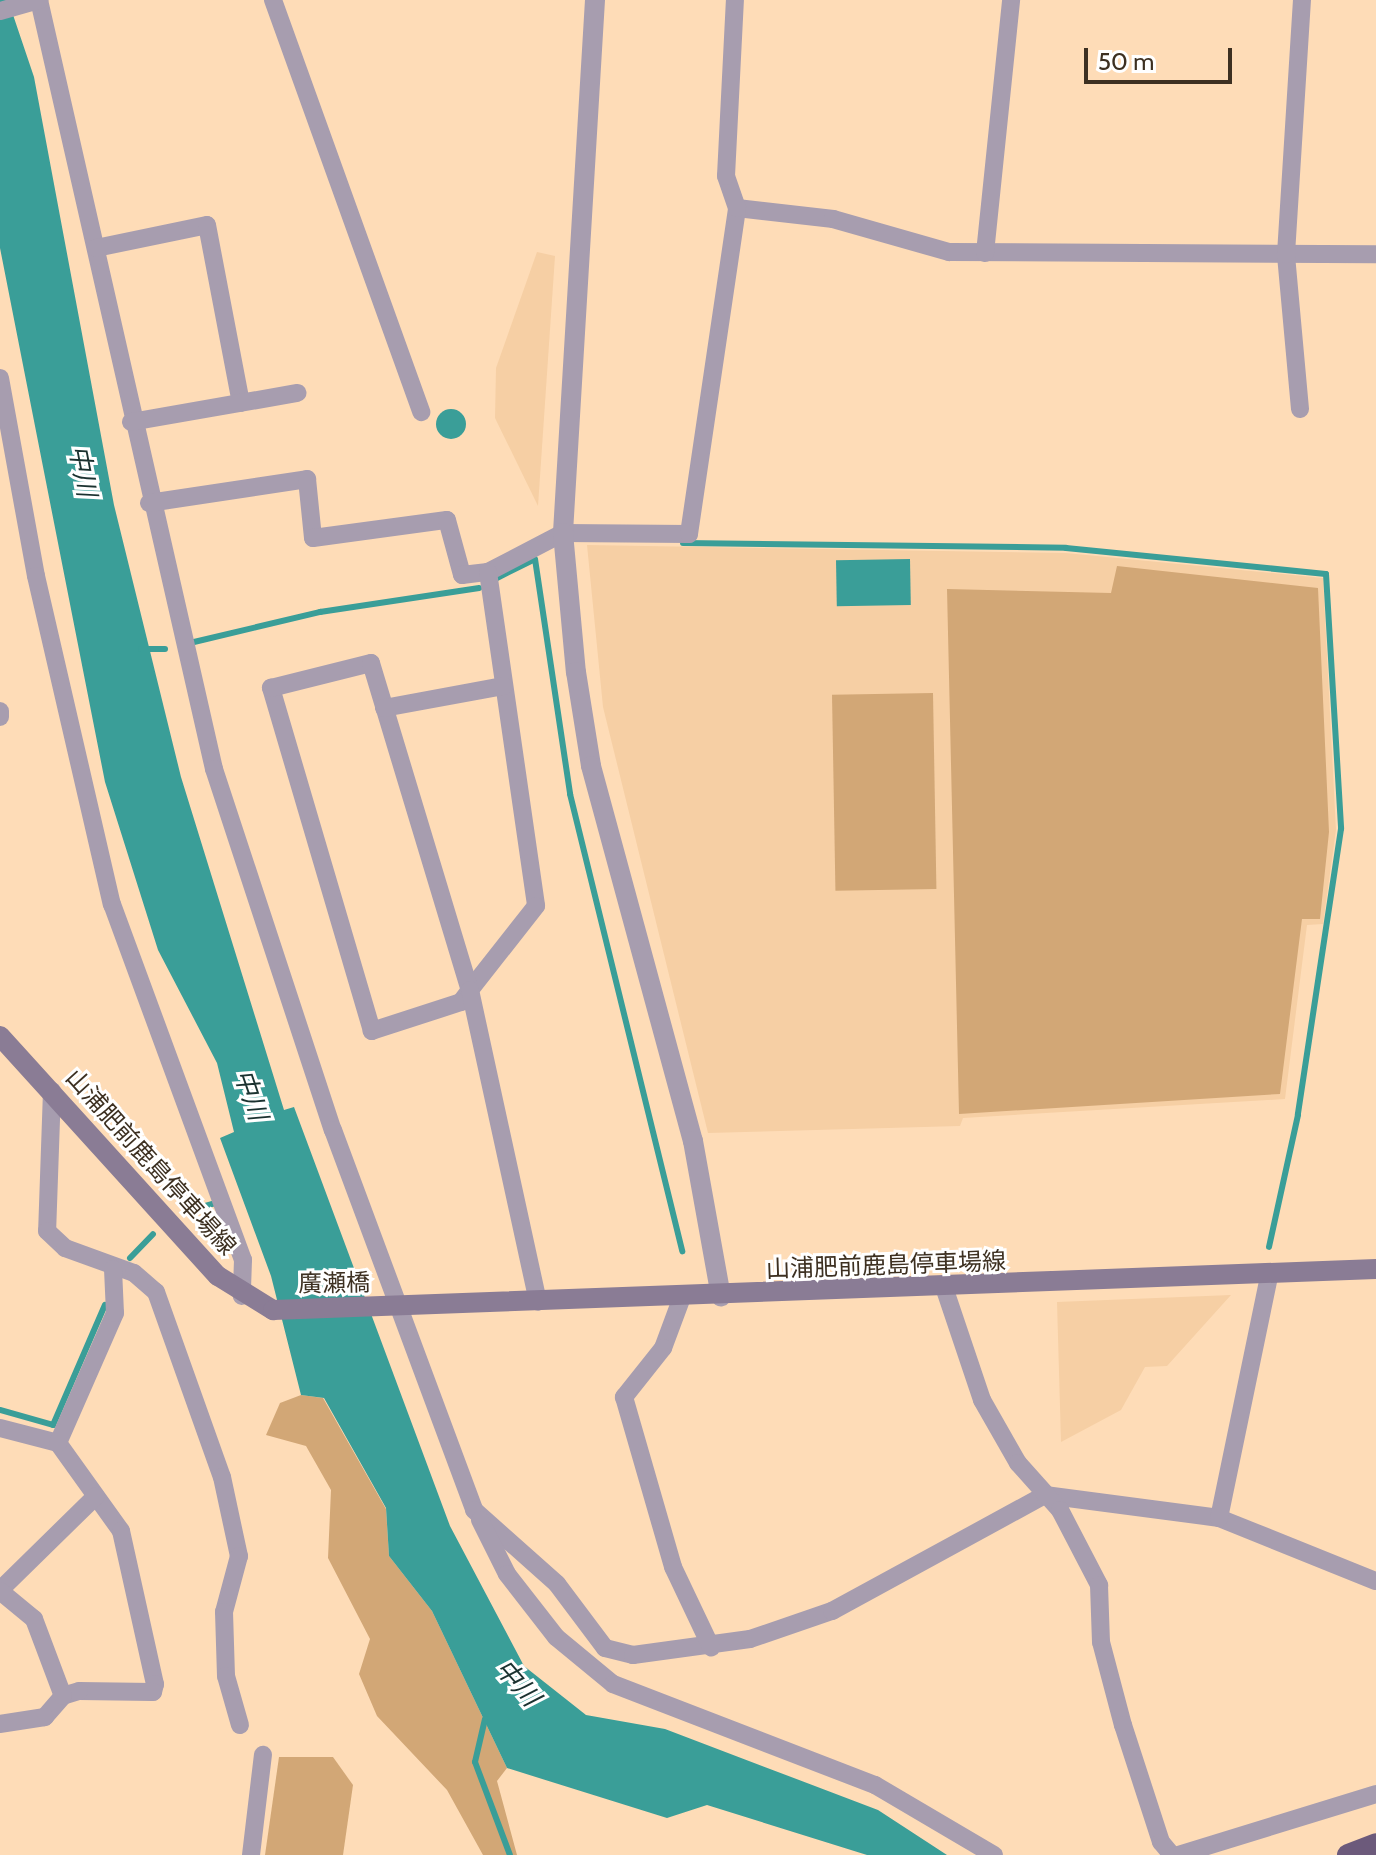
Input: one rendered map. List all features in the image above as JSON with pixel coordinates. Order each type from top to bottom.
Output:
[{"type":"highway","points":[[1348,1855],[1376,1844]]},
{"type":"main road","name":"山浦肥前鹿島停車場線","points":[[0,1036],[242,1296],[273,1310]]},
{"type":"main road","name":"山浦肥前鹿島停車場線","points":[[397,1308],[945,1290],[1376,1269]]},
{"type":"main road","name":"廣瀬橋","points":[[273,1310],[397,1308]]},
{"type":"street","points":[[0,11],[39,0],[96,248],[149,503],[258,913],[397,1308],[474,1510],[507,1574],[556,1637],[591,1668],[640,1697],[875,1785],[994,1855]]},
{"type":"street","points":[[273,0],[421,412]]},
{"type":"street","points":[[595,0],[563,533],[591,766],[693,1141],[721,1296]]},
{"type":"street","points":[[149,503],[307,479],[313,538],[447,520],[462,575],[488,572],[563,533],[689,534],[737,208],[726,176],[735,0]]},
{"type":"street","points":[[985,253],[1011,0]]},
{"type":"street","points":[[1300,409],[1286,254],[1302,0]]},
{"type":"street","points":[[737,208],[833,219],[949,252],[1376,254]]},
{"type":"street","points":[[96,248],[207,225],[241,403]]},
{"type":"street","points":[[0,378],[36,576],[112,904],[243,1260],[242,1296]]},
{"type":"street","points":[[131,422],[298,393]]},
{"type":"street","points":[[488,572],[536,906],[470,990],[461,1002],[372,1031],[271,688],[371,663],[470,990],[538,1302]]},
{"type":"street","points":[[384,708],[504,686]]},
{"type":"street","points":[[52,1091],[47,1231],[65,1248],[113,1269],[134,1273],[156,1292],[222,1477],[239,1556],[224,1612],[226,1676],[240,1725]]},
{"type":"street","points":[[58,1443],[115,1313],[113,1269]]},
{"type":"street","points":[[1219,1518],[1269,1276]]},
{"type":"street","points":[[945,1290],[982,1400],[1045,1495],[1060,1510],[1099,1585],[1101,1642],[1119,1711],[1161,1842],[1175,1855],[1376,1794]]},
{"type":"street","points":[[682,1297],[663,1348],[624,1397],[673,1567],[711,1647]]},
{"type":"street","points":[[0,1428],[58,1443],[130,1551],[155,1684],[153,1692],[63,1696],[45,1717],[0,1724]]},
{"type":"street","points":[[474,1510],[557,1584],[605,1648],[633,1655],[711,1647],[832,1611],[1045,1495],[1219,1518],[1376,1581]]},
{"type":"street","points":[[63,1696],[34,1619],[0,1590],[96,1496]]},
{"type":"street","points":[[591,1668],[605,1648]]},
{"type":"street","points":[[251,1855],[263,1755]]},
{"type":"shaded area","points":[[537,252],[555,256],[538,506],[495,418],[496,368]]},
{"type":"shaded area","points":[[587,545],[1066,553],[1323,578],[1336,830],[1323,924],[1307,925],[1285,1099],[963,1118],[960,1126],[708,1133],[603,707]]},
{"type":"shaded area","points":[[1117,566],[1318,588],[1329,832],[1320,919],[1302,919],[1280,1094],[959,1114],[947,589],[1111,593]]},
{"type":"shaded area","points":[[933,693],[936,889],[835,891],[832,695]]},
{"type":"shaded area","points":[[1231,1295],[1167,1366],[1145,1367],[1121,1410],[1061,1442],[1057,1302]]},
{"type":"shaded area","points":[[301,1395],[323,1398],[386,1509],[389,1556],[432,1611],[507,1768],[497,1781],[517,1855],[483,1855],[447,1790],[377,1716],[359,1674],[370,1639],[328,1558],[331,1490],[306,1446],[266,1435],[280,1403]]},
{"type":"shaded area","points":[[279,1757],[333,1757],[353,1785],[343,1855],[265,1855]]},
{"type":"water","name":"中川","points":[[0,0],[8,0],[34,77],[114,505],[181,777],[284,1110],[294,1107],[450,1526],[524,1666],[586,1715],[665,1729],[878,1810],[947,1855],[867,1855],[707,1805],[667,1818],[507,1768],[432,1611],[389,1556],[386,1508],[324,1398],[301,1395],[271,1276],[220,1138],[234,1132],[217,1063],[158,950],[105,782],[0,248]]},
{"type":"water","points":[[451,409],[461,414],[466,424],[461,434],[451,439],[441,434],[436,424],[441,414]]},
{"type":"water","points":[[910,559],[911,605],[837,606],[836,560]]},
{"type":"waterway","points":[[683,543],[1066,548],[1326,574],[1341,829],[1298,1115],[1269,1247]]},
{"type":"waterway","points":[[497,578],[535,559],[570,794],[682,1251]]},
{"type":"waterway","points":[[194,642],[320,612],[479,588]]},
{"type":"waterway","points":[[141,649],[165,649]]},
{"type":"waterway","points":[[191,1210],[216,1203]]},
{"type":"waterway","points":[[130,1258],[153,1234]]},
{"type":"waterway","points":[[0,1410],[53,1425],[105,1305]]},
{"type":"waterway","points":[[485,1719],[475,1762],[510,1855]]}]
